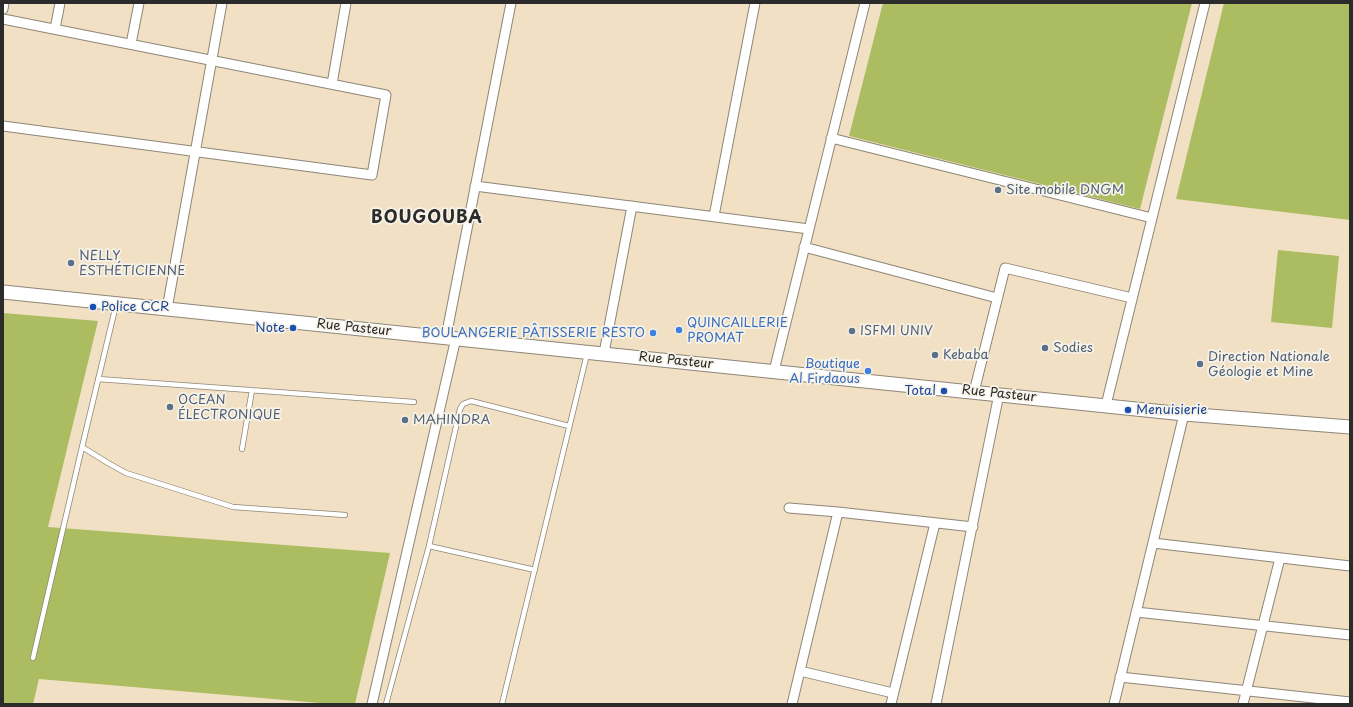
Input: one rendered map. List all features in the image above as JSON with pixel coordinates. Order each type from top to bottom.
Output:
[{"type":"main road","name":"Rue Pasteur","points":[[3,292],[1184,414],[1350,427]]},
{"type":"street","points":[[3,9],[4,3]]},
{"type":"street","points":[[55,29],[60,3]]},
{"type":"street","points":[[131,44],[139,3]]},
{"type":"street","points":[[168,309],[222,3]]},
{"type":"street","points":[[332,84],[346,3]]},
{"type":"street","points":[[372,704],[451,338],[475,186],[511,3]]},
{"type":"street","points":[[714,216],[755,3]]},
{"type":"street","points":[[774,371],[865,3]]},
{"type":"street","points":[[1106,405],[1205,3]]},
{"type":"street","points":[[3,19],[386,95],[372,175],[3,126]]},
{"type":"street","points":[[831,138],[1152,218]]},
{"type":"street","points":[[475,186],[809,228]]},
{"type":"street","points":[[604,354],[632,206]]},
{"type":"street","points":[[804,247],[997,298]]},
{"type":"street","points":[[974,392],[1005,268],[1132,298]]},
{"type":"street","points":[[936,704],[999,394]]},
{"type":"street","points":[[1114,704],[1184,414]]},
{"type":"street","points":[[789,508],[973,527]]},
{"type":"street","points":[[792,704],[838,512]]},
{"type":"street","points":[[891,704],[935,523]]},
{"type":"street","points":[[1153,543],[1350,566]]},
{"type":"street","points":[[1243,704],[1280,558]]},
{"type":"street","points":[[1136,612],[1350,635]]},
{"type":"street","points":[[800,671],[893,694]]},
{"type":"street","points":[[1120,677],[1346,702]]},
{"type":"lane","points":[[33,658],[117,303]]},
{"type":"lane","points":[[502,704],[587,352]]},
{"type":"lane","points":[[98,379],[414,402]]},
{"type":"lane","points":[[242,449],[252,390]]},
{"type":"lane","points":[[386,704],[429,546],[460,409],[463,404],[471,401],[569,426]]},
{"type":"lane","points":[[82,447],[126,473],[233,507],[345,515]]},
{"type":"lane","points":[[429,546],[535,570]]},
{"type":"green space","points":[[883,3],[1192,3],[1140,209],[849,136]]},
{"type":"green space","points":[[1224,3],[1350,3],[1350,220],[1176,199]]},
{"type":"green space","points":[[1278,250],[1339,256],[1332,328],[1271,322]]},
{"type":"green space","points":[[3,313],[98,321],[48,527],[390,553],[355,704],[332,704],[39,679],[33,704],[3,704]]},
{"type":"place","name":"Site mobile DNGM","points":[[998,190]]},
{"type":"place","name":"NELLY ESTHÉTICIENNE","points":[[71,263]]},
{"type":"place","name":"Police CCR","points":[[93,307]]},
{"type":"place","name":"Note","points":[[293,328]]},
{"type":"place","name":"QUINCAILLERIE PROMAT","points":[[679,330]]},
{"type":"place","name":"ISFMI UNIV","points":[[852,331]]},
{"type":"place","name":"BOULANGERIE PÂTISSERIE RESTO","points":[[653,333]]},
{"type":"place","name":"Sodies","points":[[1045,348]]},
{"type":"place","name":"Kebaba","points":[[935,355]]},
{"type":"place","name":"Direction Nationale Géologie et Mine","points":[[1200,364]]},
{"type":"place","name":"Boutique Al Firdaous","points":[[868,371]]},
{"type":"place","name":"Total","points":[[944,391]]},
{"type":"place","name":"OCEAN ÉLECTRONIQUE","points":[[170,407]]},
{"type":"place","name":"Menuisierie","points":[[1128,410]]},
{"type":"place","name":"MAHINDRA","points":[[405,420]]},
{"type":"district","name":"BOUGOUBA","points":[[427,218]]}]
